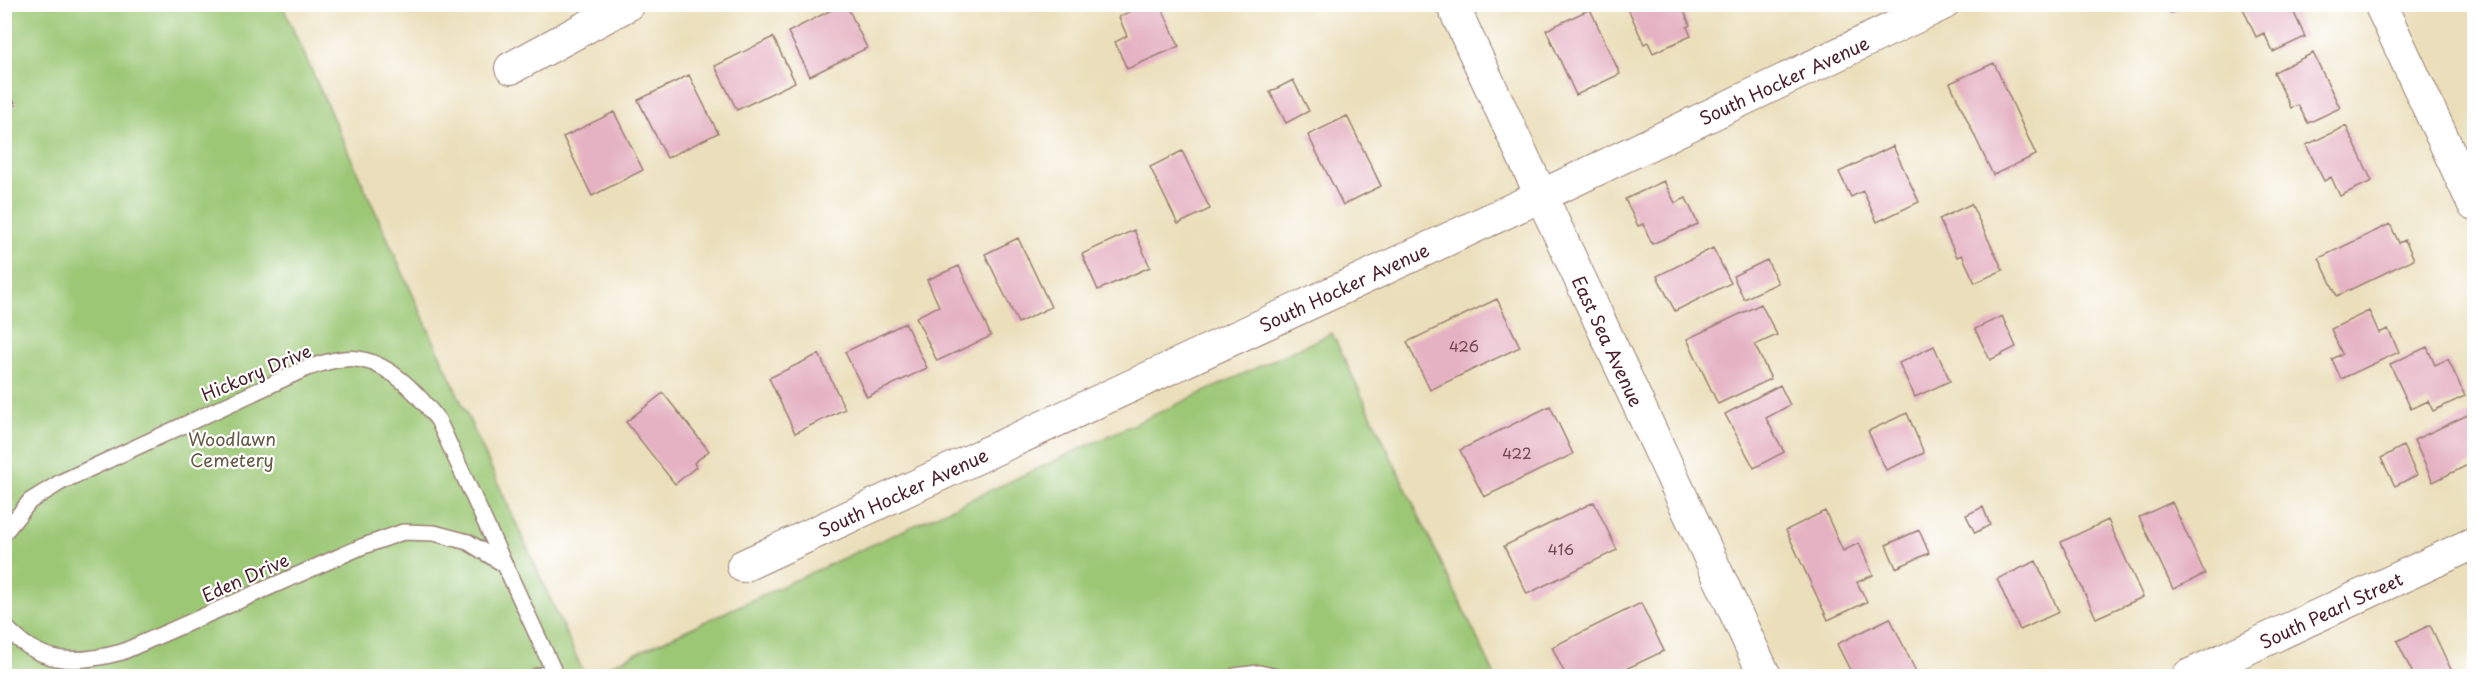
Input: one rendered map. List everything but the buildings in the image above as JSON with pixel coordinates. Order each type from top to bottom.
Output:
[{"type":"street","points":[[511,68],[629,4]]},
{"type":"street","name":"East Sea Avenue","points":[[1452,4],[1765,676]]},
{"type":"street","name":"South Hocker Avenue","points":[[743,566],[1541,196],[1943,4]]},
{"type":"street","points":[[2380,4],[2475,205]]},
{"type":"street","name":"South Pearl Street","points":[[2188,676],[2475,543]]},
{"type":"lane","name":"Hickory Drive","points":[[4,533],[30,501],[61,482],[307,368],[345,358],[380,365],[419,395],[438,420],[555,674]]},
{"type":"lane","name":"Eden Drive","points":[[4,625],[19,642],[55,658],[87,661],[122,652],[361,547],[403,532],[434,533],[468,542],[505,565]]},
{"type":"lane","points":[[1235,676],[1260,673],[1273,676]]},
{"type":"lane","points":[[537,676],[555,674]]},
{"type":"green space","name":"Woodlawn Cemetery","points":[[4,5],[282,5],[585,676],[5,676]]},
{"type":"green space","points":[[1332,333],[1495,676],[587,676]]}]
